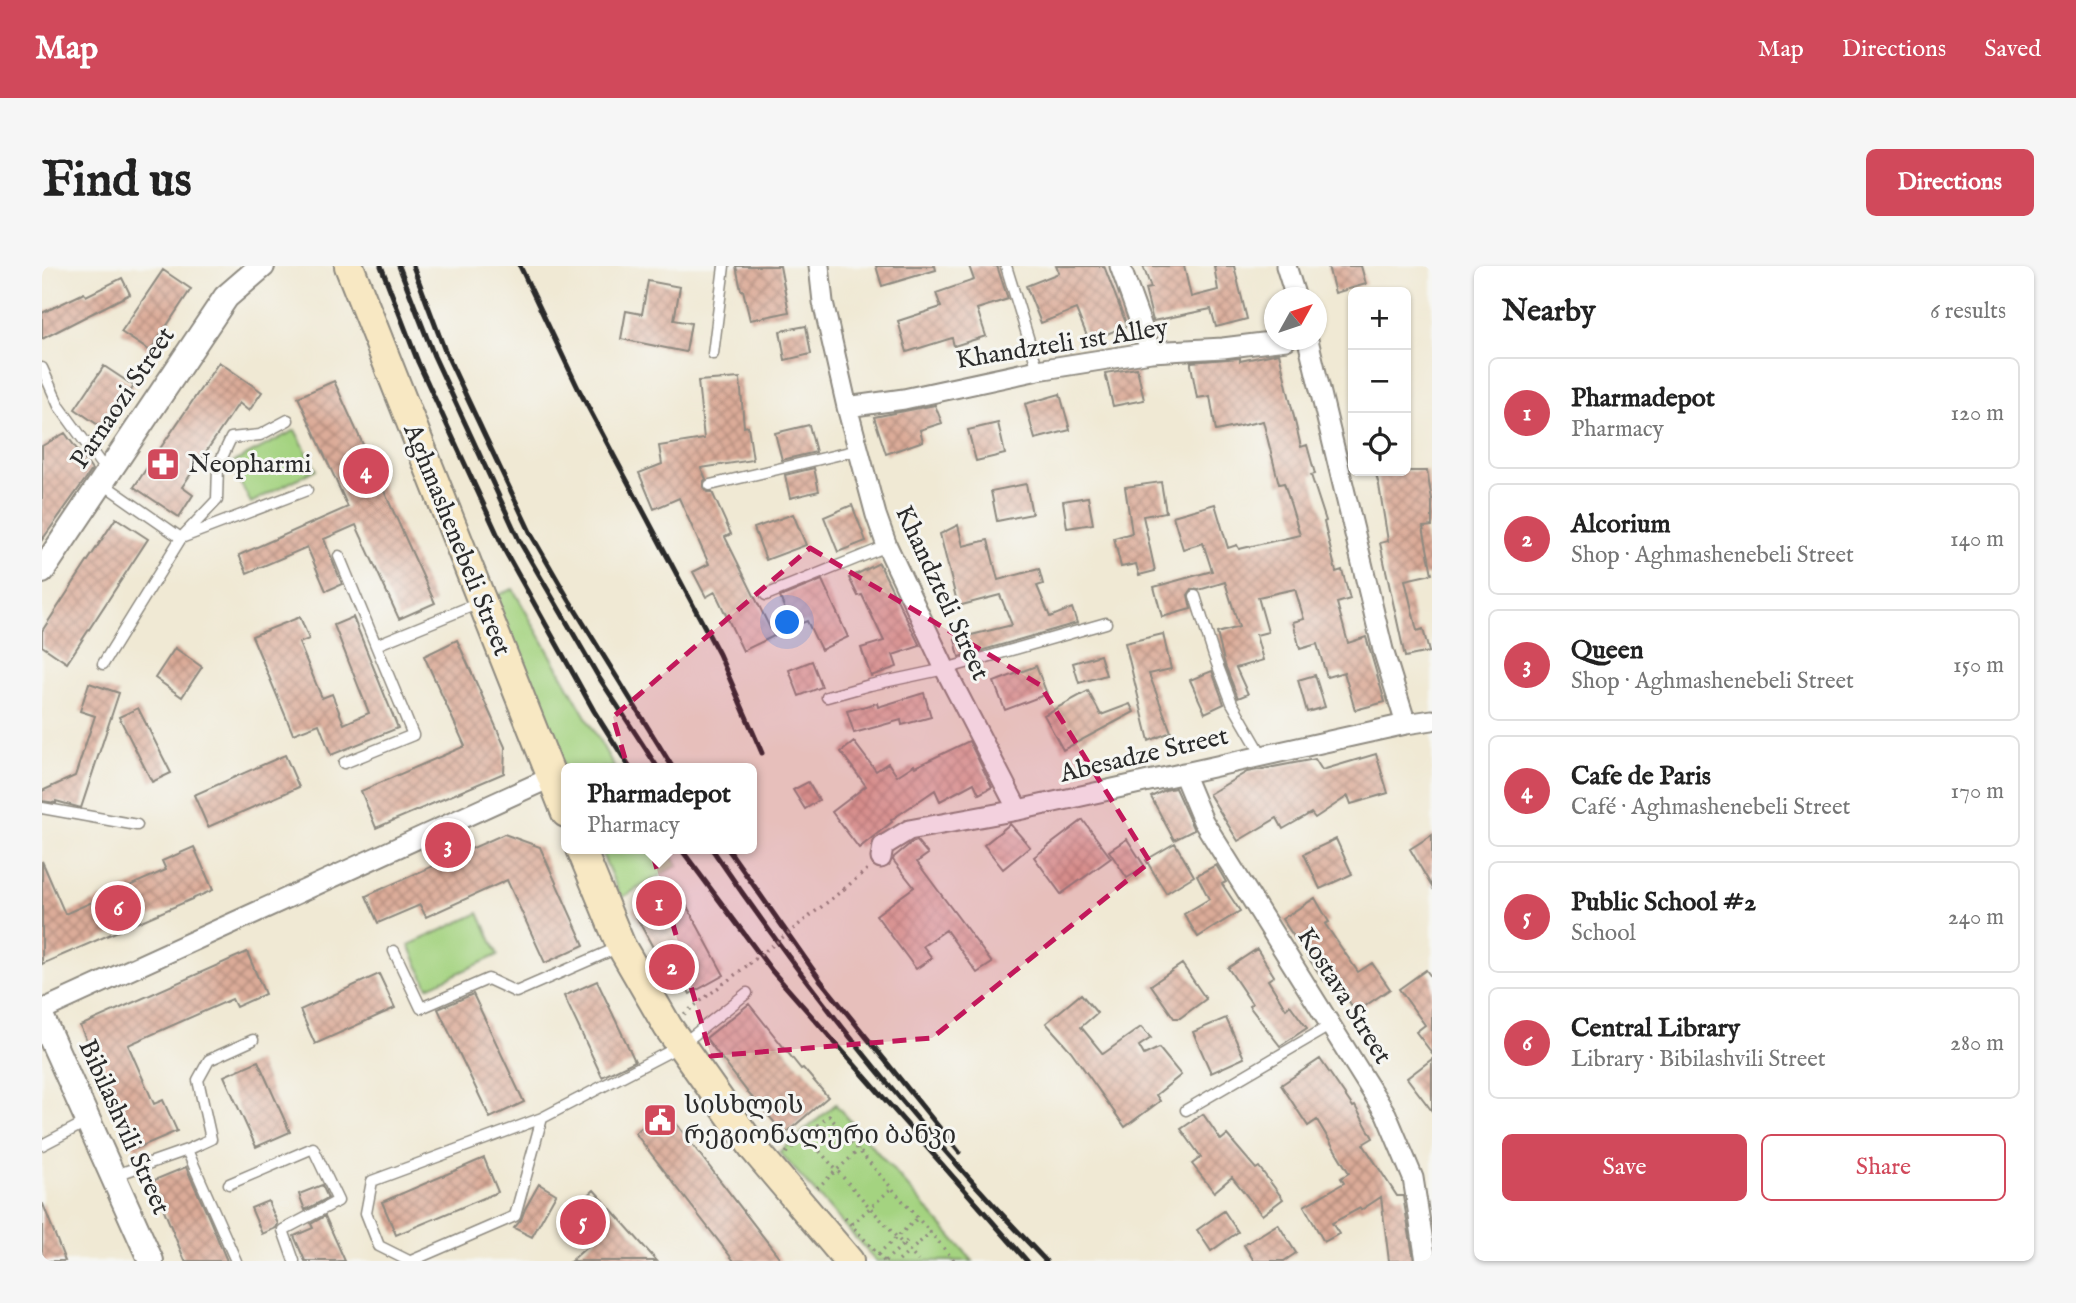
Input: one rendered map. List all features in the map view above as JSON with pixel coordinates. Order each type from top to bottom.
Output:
[{"type":"main road","name":"Aghmashenebeli Street","points":[[349,266],[561,800]]},
{"type":"main road","points":[[583,854],[621,946],[674,1036],[755,1150],[849,1261]]},
{"type":"street","name":"Parnaozi Street","points":[[42,571],[226,297],[262,266]]},
{"type":"street","name":"Khandzteli Street","points":[[819,266],[823,302],[847,407],[887,546],[1018,810]]},
{"type":"street","points":[[1120,266],[1151,352]]},
{"type":"street","points":[[1286,266],[1293,287]]},
{"type":"street","name":"Khandzteli 1st Alley","points":[[847,407],[904,399],[1038,370],[1151,352],[1264,343]]},
{"type":"street","points":[[1310,350],[1382,650],[1424,724]]},
{"type":"street","name":"Abesadze Street","points":[[881,858],[883,846],[909,830],[1018,810],[1262,755],[1424,724]]},
{"type":"street","name":"Kostava Street","points":[[1183,773],[1203,821],[1386,1114],[1413,1178],[1426,1261]]},
{"type":"street","points":[[42,1010],[552,777]]},
{"type":"street","name":"Bibilashvili Street","points":[[42,1018],[151,1261]]},
{"type":"lane","points":[[713,354],[724,266]]},
{"type":"lane","points":[[1006,266],[1038,370]]},
{"type":"lane","points":[[42,368],[59,406],[105,478],[181,538]]},
{"type":"lane","points":[[103,664],[181,538],[217,500],[218,466],[231,438],[260,435],[288,420]]},
{"type":"lane","points":[[710,485],[858,450]]},
{"type":"lane","points":[[181,538],[307,490]]},
{"type":"lane","points":[[766,595],[887,546]]},
{"type":"lane","points":[[339,556],[413,735],[344,763]]},
{"type":"lane","points":[[1195,596],[1232,703],[1262,755]]},
{"type":"lane","points":[[376,645],[482,602]]},
{"type":"lane","points":[[827,697],[946,669],[1106,624]]},
{"type":"lane","points":[[42,808],[137,825]]},
{"type":"lane","points":[[394,951],[421,1009],[488,979],[516,992],[621,946]]},
{"type":"lane","points":[[542,1118],[515,1216],[410,1261],[379,1246],[366,1213],[372,1181],[542,1118],[747,993]]},
{"type":"lane","points":[[1186,1110],[1331,1026]]},
{"type":"lane","points":[[113,1176],[211,1139],[198,1080],[209,1060],[253,1040]]},
{"type":"lane","points":[[42,1145],[88,1121]]},
{"type":"lane","points":[[229,1184],[313,1148],[338,1201],[283,1230],[294,1261]]},
{"type":"lane","points":[[187,1150],[236,1261]]},
{"type":"path","points":[[674,1036],[749,964],[881,858]]},
{"type":"path","points":[[786,1154],[828,1116],[955,1261]]},
{"type":"path","points":[[803,1129],[806,1136],[905,1243],[918,1261]]},
{"type":"path","points":[[809,1180],[817,1188],[859,1150]]},
{"type":"path","points":[[851,1225],[892,1188]]},
{"type":"path","points":[[842,1216],[884,1261],[905,1243]]},
{"type":"path","points":[[878,1254],[918,1218]]},
{"type":"path","points":[[899,1261],[931,1233]]},
{"type":"highlighted area","points":[[810,548],[1040,685],[1150,862],[932,1038],[711,1056],[613,717]]},
{"type":"green space","points":[[295,430],[316,469],[251,503],[230,464]]},
{"type":"green space","points":[[513,589],[612,763],[563,763],[492,597]]},
{"type":"green space","points":[[602,854],[670,854],[678,865],[621,898]]},
{"type":"green space","points":[[479,913],[498,955],[428,987],[409,945]]},
{"type":"green space","points":[[836,1104],[973,1261],[876,1261],[779,1152]]},
{"type":"building","points":[[736,266],[780,266],[789,312],[750,320]]},
{"type":"building","points":[[876,266],[935,266],[936,270],[882,286]]},
{"type":"building","points":[[969,266],[997,266],[1008,299],[977,309],[986,336],[954,346],[952,338],[907,352],[898,321],[941,307],[936,293],[974,280]]},
{"type":"building","points":[[1056,266],[1104,266],[1127,326],[1089,341],[1076,309],[1041,323],[1026,286],[1059,273]]},
{"type":"building","points":[[1143,266],[1184,266],[1191,297],[1218,290],[1214,266],[1234,266],[1247,319],[1216,327],[1211,309],[1153,321],[1145,289],[1151,288]]},
{"type":"building","points":[[1328,266],[1361,266],[1366,284],[1348,287],[1335,293]]},
{"type":"building","points":[[163,270],[191,289],[150,351],[121,332]]},
{"type":"building","points":[[122,278],[130,294],[42,339],[42,313]]},
{"type":"building","points":[[648,281],[680,287],[674,320],[691,323],[686,352],[621,339],[626,311],[642,314]]},
{"type":"building","points":[[806,326],[811,354],[785,360],[780,331]]},
{"type":"building","points":[[1279,353],[1301,447],[1307,445],[1315,474],[1311,475],[1326,521],[1324,522],[1336,572],[1342,570],[1350,599],[1337,603],[1348,643],[1366,637],[1385,702],[1355,710],[1344,672],[1327,677],[1317,644],[1300,649],[1293,622],[1304,619],[1295,589],[1258,597],[1268,632],[1256,635],[1263,660],[1236,668],[1248,694],[1238,698],[1225,665],[1217,633],[1239,627],[1225,582],[1199,590],[1192,589],[1188,595],[1191,609],[1162,617],[1154,587],[1212,571],[1203,543],[1183,549],[1173,516],[1215,504],[1228,548],[1237,545],[1239,549],[1300,535],[1284,483],[1279,484],[1263,421],[1216,431],[1210,396],[1197,398],[1191,365],[1191,362],[1240,358],[1240,361]]},
{"type":"building","points":[[219,362],[262,392],[249,411],[239,403],[182,487],[193,495],[179,517],[134,487]]},
{"type":"building","points":[[104,366],[134,386],[104,429],[75,409]]},
{"type":"building","points":[[1137,368],[1144,400],[1113,406],[1105,373]]},
{"type":"building","points":[[740,378],[744,427],[748,426],[753,460],[701,468],[706,479],[703,487],[707,492],[712,492],[731,534],[725,537],[774,636],[743,651],[715,592],[706,597],[693,572],[709,564],[679,498],[654,509],[639,473],[662,464],[659,446],[704,439],[698,381]]},
{"type":"building","points":[[334,381],[435,603],[399,619],[356,525],[324,539],[342,584],[326,591],[307,547],[247,573],[239,555],[348,507],[298,397]]},
{"type":"building","points":[[1060,394],[1070,430],[1035,439],[1025,404]]},
{"type":"building","points":[[935,405],[942,423],[920,430],[923,441],[886,454],[874,417]]},
{"type":"building","points":[[998,423],[1005,454],[976,461],[968,430]]},
{"type":"building","points":[[809,425],[816,452],[782,460],[775,433]]},
{"type":"building","points":[[65,433],[92,470],[42,540],[42,446]]},
{"type":"building","points":[[814,468],[819,491],[790,498],[785,475]]},
{"type":"building","points":[[1411,471],[1427,471],[1432,500],[1432,526],[1423,527],[1432,574],[1405,580],[1417,631],[1423,629],[1429,652],[1405,657],[1380,543],[1388,541],[1376,476],[1411,476]]},
{"type":"building","points":[[1161,482],[1166,512],[1143,516],[1155,571],[1139,575],[1136,564],[1121,567],[1114,538],[1132,533],[1125,487]]},
{"type":"building","points":[[1026,484],[1032,514],[997,521],[991,491]]},
{"type":"building","points":[[1088,497],[1093,524],[1067,528],[1063,501]]},
{"type":"building","points":[[852,505],[866,541],[838,552],[824,517]]},
{"type":"building","points":[[793,514],[806,545],[766,560],[754,528]]},
{"type":"building","points":[[116,518],[148,539],[67,663],[42,646],[42,631]]},
{"type":"building","points":[[958,525],[963,546],[988,540],[998,580],[1039,569],[1043,584],[1037,586],[1050,617],[1072,608],[1077,623],[959,657],[955,639],[1012,625],[1000,595],[958,606],[940,534]]},
{"type":"building","points":[[879,563],[920,646],[893,655],[897,667],[871,676],[861,648],[884,641],[862,595],[858,596],[849,578]]},
{"type":"building","points":[[822,580],[848,637],[821,650],[807,621],[792,627],[780,597]]},
{"type":"building","points":[[300,617],[309,639],[299,643],[322,698],[332,694],[344,724],[369,713],[334,625],[353,617],[398,728],[331,755],[319,724],[293,734],[252,636]]},
{"type":"building","points":[[1163,634],[1171,669],[1149,674],[1171,732],[1149,741],[1125,643]]},
{"type":"building","points":[[457,640],[505,747],[504,773],[376,828],[361,791],[465,746],[424,656]]},
{"type":"building","points":[[175,648],[202,667],[182,697],[155,678]]},
{"type":"building","points":[[1100,655],[1106,675],[1079,683],[1073,663]]},
{"type":"building","points":[[812,661],[822,687],[799,696],[789,670]]},
{"type":"building","points":[[1036,666],[1047,694],[1005,710],[994,682]]},
{"type":"building","points":[[1212,671],[1224,704],[1205,713],[1190,680]]},
{"type":"building","points":[[1315,675],[1325,707],[1307,712],[1298,680]]},
{"type":"building","points":[[89,683],[119,693],[81,808],[56,801],[42,801],[42,791],[75,776],[95,716],[80,711]]},
{"type":"building","points":[[1088,691],[1101,715],[1130,704],[1134,712],[1063,750],[1044,715]]},
{"type":"building","points":[[924,693],[931,717],[902,725],[901,720],[854,733],[847,711],[877,703],[878,707]]},
{"type":"building","points":[[138,708],[171,773],[152,782],[119,717]]},
{"type":"building","points":[[969,741],[992,787],[979,794],[974,783],[940,801],[935,790],[891,820],[892,822],[859,848],[832,812],[866,786],[841,752],[854,742],[876,771],[888,763],[897,776],[914,765],[915,767]]},
{"type":"building","points":[[1376,754],[1388,793],[1351,804],[1348,796],[1315,818],[1311,813],[1283,829],[1277,818],[1238,841],[1209,794],[1247,772],[1315,759],[1322,770]]},
{"type":"building","points":[[285,755],[299,787],[208,827],[194,795]]},
{"type":"building","points":[[808,782],[819,800],[805,809],[793,790]]},
{"type":"building","points":[[1175,788],[1194,830],[1174,840],[1151,797]]},
{"type":"building","points":[[1083,820],[1111,858],[1061,894],[1034,857]]},
{"type":"building","points":[[1010,824],[1030,847],[1003,869],[984,845]]},
{"type":"building","points":[[504,834],[540,847],[584,945],[545,963],[507,880],[426,917],[420,905],[378,923],[366,896]]},
{"type":"building","points":[[1432,835],[1432,887],[1410,849]]},
{"type":"building","points":[[1127,839],[1145,867],[1127,878],[1109,851]]},
{"type":"building","points":[[1336,839],[1352,874],[1320,889],[1304,854]]},
{"type":"building","points":[[917,841],[928,854],[917,862],[992,963],[977,973],[946,930],[923,946],[932,958],[916,969],[876,915],[914,887],[893,860],[911,843]]},
{"type":"building","points":[[1175,843],[1194,876],[1166,893],[1146,860]]},
{"type":"building","points":[[194,847],[213,890],[42,964],[42,861],[65,914],[166,870],[162,861]]},
{"type":"building","points":[[1216,865],[1226,882],[1222,884],[1240,911],[1198,937],[1184,914],[1209,899],[1197,875]]},
{"type":"building","points":[[676,886],[724,975],[690,994],[683,981],[674,986],[632,909]]},
{"type":"building","points":[[1315,898],[1329,922],[1325,924],[1358,972],[1372,963],[1390,989],[1356,1012],[1332,976],[1324,981],[1282,919]]},
{"type":"building","points":[[1257,949],[1274,976],[1268,980],[1286,1009],[1290,1005],[1307,1028],[1280,1046],[1249,1006],[1252,1004],[1228,968]]},
{"type":"building","points":[[247,952],[265,994],[236,1007],[232,999],[128,1045],[154,1104],[163,1100],[177,1131],[135,1149],[80,1026]]},
{"type":"building","points":[[1182,964],[1206,999],[1180,1018],[1174,1018],[1151,985]]},
{"type":"building","points":[[1426,970],[1432,978],[1432,1053],[1416,1032],[1425,1025],[1399,989]]},
{"type":"building","points":[[379,974],[395,1008],[315,1044],[300,1010]]},
{"type":"building","points":[[597,981],[635,1061],[602,1077],[564,996]]},
{"type":"building","points":[[473,994],[524,1102],[490,1118],[438,1009]]},
{"type":"building","points":[[1081,994],[1097,1013],[1081,1027],[1103,1054],[1141,1027],[1151,1038],[1139,1046],[1144,1055],[1159,1048],[1181,1075],[1156,1095],[1160,1101],[1125,1127],[1071,1051],[1046,1023]]},
{"type":"building","points":[[749,1004],[801,1069],[803,1068],[828,1097],[785,1134],[749,1094],[706,1038]]},
{"type":"building","points":[[1226,1018],[1244,1058],[1211,1073],[1193,1032]]},
{"type":"building","points":[[1320,1059],[1353,1107],[1355,1106],[1373,1138],[1363,1144],[1397,1196],[1403,1196],[1414,1261],[1389,1261],[1381,1197],[1361,1210],[1360,1208],[1332,1223],[1339,1234],[1324,1242],[1304,1206],[1344,1183],[1341,1178],[1349,1173],[1317,1120],[1308,1126],[1281,1085]]},
{"type":"building","points":[[1432,1059],[1432,1111],[1407,1078]]},
{"type":"building","points":[[258,1061],[290,1132],[256,1147],[224,1076]]},
{"type":"building","points":[[665,1109],[782,1261],[734,1261],[635,1133]]},
{"type":"building","points":[[1203,1114],[1221,1140],[1227,1135],[1256,1169],[1259,1167],[1283,1199],[1262,1215],[1232,1177],[1214,1192],[1192,1164],[1201,1157],[1181,1129]]},
{"type":"building","points":[[484,1158],[498,1192],[396,1235],[382,1202]]},
{"type":"building","points":[[186,1167],[227,1261],[185,1261],[152,1181]]},
{"type":"building","points":[[539,1184],[556,1194],[532,1237],[514,1228],[521,1220]]},
{"type":"building","points":[[322,1185],[328,1198],[305,1210],[299,1194]]},
{"type":"building","points":[[594,1190],[657,1261],[571,1261],[597,1238],[572,1210]]},
{"type":"building","points":[[268,1201],[278,1224],[276,1228],[262,1234],[251,1208]]},
{"type":"building","points":[[43,1204],[65,1261],[42,1261]]},
{"type":"building","points":[[1224,1211],[1238,1232],[1211,1251],[1197,1230]]},
{"type":"building","points":[[325,1216],[345,1261],[305,1261],[294,1236],[313,1228],[311,1224]]},
{"type":"building","points":[[1278,1224],[1296,1253],[1284,1261],[1254,1261],[1244,1245]]},
{"type":"railway","points":[[381,266],[418,362],[505,551],[594,711],[627,763]]},
{"type":"railway","points":[[399,266],[434,356],[520,542],[598,676],[655,763]]},
{"type":"railway","points":[[413,266],[445,351],[532,536],[670,763]]},
{"type":"railway","points":[[520,266],[578,388],[719,654],[762,753]]},
{"type":"railway","points":[[685,854],[772,971],[1027,1261]]},
{"type":"railway","points":[[716,854],[789,957],[870,1062],[1000,1213],[1046,1261]]},
{"type":"railway","points":[[732,854],[821,981],[959,1152]]},
{"type":"place","name":"Neopharmi","points":[[163,464]]},
{"type":"place","name":"Cafe de Paris","points":[[366,471]]},
{"type":"place","name":"Queen","points":[[448,845]]},
{"type":"place","name":"Pharmadepot","points":[[659,903]]},
{"type":"place","name":"Central Library","points":[[118,908]]},
{"type":"place","name":"Alcorium","points":[[672,967]]},
{"type":"place","name":"სისხლის რეგიონალური ბანკი","points":[[660,1120]]},
{"type":"place","name":"Public School #2","points":[[583,1222]]}]
